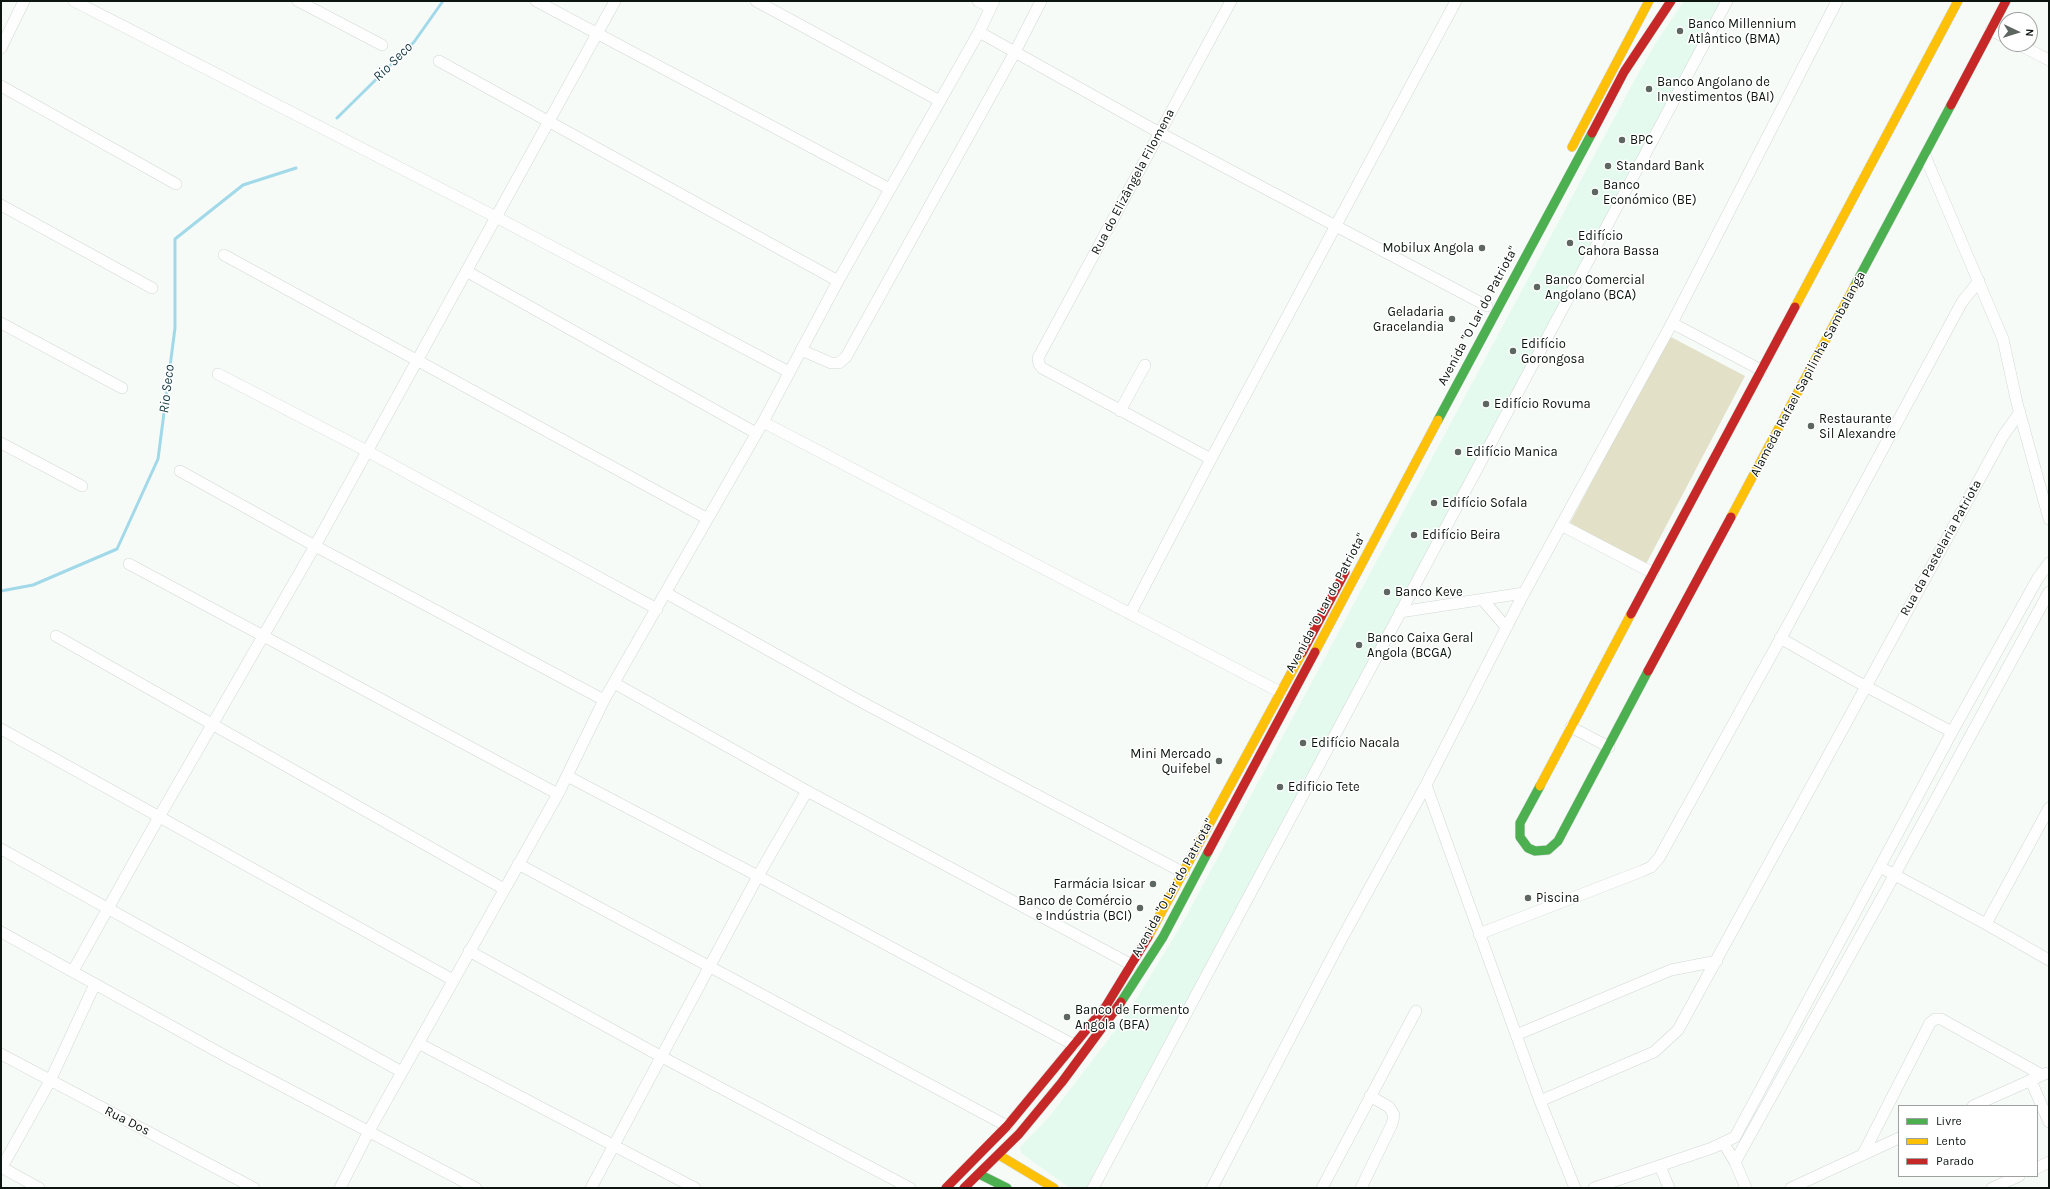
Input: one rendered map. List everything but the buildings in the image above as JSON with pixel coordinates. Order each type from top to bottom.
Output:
[{"type":"main road","points":[[1568,154],[1649,1]]},
{"type":"main road","name":"Avenida \"O Lar do Patriota\"","points":[[964,1188],[999,1154],[1062,1082],[1099,1034],[1163,937],[1624,72],[1670,1]]},
{"type":"main road","name":"Alameda Rafael Sapilinha Sambalanga","points":[[1958,1],[1520,823],[1520,837],[1528,848],[1542,852],[1554,846],[1609,747],[1925,156],[2006,1]]},
{"type":"main road","name":"Avenida \"O Lar do Patriota\"","points":[[946,1188],[1007,1126],[1106,1006],[1132,965],[1184,873],[1350,562]]},
{"type":"main road","points":[[999,1154],[1054,1188]]},
{"type":"main road","points":[[979,1174],[1002,1187]]},
{"type":"street","points":[[1,48],[24,1]]},
{"type":"street","points":[[74,1],[496,217],[789,372]]},
{"type":"street","points":[[298,1],[382,45]]},
{"type":"street","points":[[536,1],[890,189]]},
{"type":"street","points":[[73,971],[315,546],[616,1]]},
{"type":"street","points":[[756,1],[940,101]]},
{"type":"street","points":[[340,1188],[368,1131],[558,794],[604,700],[666,594],[706,518],[763,422],[838,281],[979,32],[992,4],[978,1]]},
{"type":"street","points":[[801,350],[831,363],[839,363],[846,357],[1015,52],[1041,1]]},
{"type":"street","name":"Rua do Elizângela Filomena","points":[[1120,410],[1042,368],[1039,364],[1038,358],[1231,1]]},
{"type":"street","points":[[1130,614],[1211,459],[1456,1]]},
{"type":"street","points":[[1093,1188],[1727,1]]},
{"type":"street","points":[[1212,1188],[1340,942],[1426,785],[1524,593],[1672,323],[1837,1]]},
{"type":"street","points":[[1991,30],[1998,34]]},
{"type":"street","points":[[979,32],[1160,133],[1487,306]]},
{"type":"street","points":[[2034,52],[2049,60]]},
{"type":"street","points":[[439,61],[838,281]]},
{"type":"street","points":[[1,86],[176,184]]},
{"type":"street","points":[[1925,156],[2003,339],[2020,412],[2049,519]]},
{"type":"street","points":[[1,205],[152,288]]},
{"type":"street","points":[[224,255],[706,518]]},
{"type":"street","points":[[466,272],[756,433]]},
{"type":"street","points":[[1479,934],[1651,867],[1659,858],[1962,302],[1979,281]]},
{"type":"street","points":[[1,323],[122,388]]},
{"type":"street","points":[[1672,323],[1761,370]]},
{"type":"street","points":[[1145,365],[1120,410],[1211,459]]},
{"type":"street","points":[[218,374],[367,451],[657,609]]},
{"type":"street","name":"Rua da Pastelaria Patriota","points":[[1540,1101],[1654,1052],[1667,1042],[1678,1030],[1718,961],[2003,436],[2020,412]]},
{"type":"street","points":[[763,422],[1280,692]]},
{"type":"street","points":[[1,443],[82,486]]},
{"type":"street","points":[[180,470],[315,546],[604,700]]},
{"type":"street","points":[[1561,525],[1653,573]]},
{"type":"street","points":[[1594,1188],[1724,1144],[1735,1137],[1952,732],[2038,578],[2049,563]]},
{"type":"street","points":[[129,564],[558,794]]},
{"type":"street","points":[[1400,612],[1524,593]]},
{"type":"street","points":[[666,594],[856,699],[1184,873]]},
{"type":"street","points":[[1735,1162],[1895,876],[2048,594]]},
{"type":"street","points":[[1483,600],[1506,627]]},
{"type":"street","points":[[56,636],[504,889]]},
{"type":"street","points":[[1780,638],[1866,687],[1952,732]]},
{"type":"street","points":[[614,683],[808,791],[1132,965]]},
{"type":"street","points":[[1572,727],[1609,747]]},
{"type":"street","points":[[1,729],[453,980]]},
{"type":"street","points":[[567,776],[1074,1045]]},
{"type":"street","points":[[1426,785],[1540,1101],[1575,1188]]},
{"type":"street","points":[[592,1188],[758,876],[808,791]]},
{"type":"street","points":[[1986,924],[2049,808]]},
{"type":"street","points":[[1,848],[402,1072]]},
{"type":"street","points":[[518,864],[1007,1126]]},
{"type":"street","points":[[1880,867],[2049,960]]},
{"type":"street","points":[[1,932],[476,1188]]},
{"type":"street","points":[[469,951],[662,1057],[910,1188]]},
{"type":"street","points":[[1516,1035],[1671,970],[1718,961]]},
{"type":"street","points":[[39,1188],[1,1167],[50,1081],[95,984]]},
{"type":"street","points":[[1322,1188],[1416,1011]]},
{"type":"street","points":[[1863,1154],[1930,1023],[1935,1019],[1941,1019],[2046,1074]]},
{"type":"street","points":[[418,1043],[615,1144],[695,1188]]},
{"type":"street","name":"Rua Dos","points":[[1,1054],[254,1188]]},
{"type":"street","points":[[1975,1105],[2046,1074]]},
{"type":"street","points":[[2030,1081],[2049,1122]]},
{"type":"street","points":[[1361,1188],[1392,1124],[1394,1115],[1389,1107],[1370,1096]]},
{"type":"street","points":[[1791,1188],[1898,1138]]},
{"type":"street","points":[[1724,1144],[1735,1162],[1746,1188]]},
{"type":"street","points":[[2038,1168],[2049,1162]]},
{"type":"street","points":[[1660,1166],[1669,1188]]},
{"type":"street","points":[[1992,1188],[2017,1177]]},
{"type":"shaded area","points":[[1684,1],[1723,1],[1087,1186],[1085,1188],[1070,1188],[1021,1153],[1020,1147],[1049,1117],[1108,1040],[1135,1001],[1182,924],[1633,83],[1655,44]]},
{"type":"shaded area","points":[[1669,336],[1745,376],[1646,564],[1570,523]]},
{"type":"waterway","name":"Rio Seco","points":[[337,118],[414,42],[443,1]]},
{"type":"waterway","name":"Rio Seco","points":[[1,591],[33,585],[117,549],[158,459],[175,328],[175,239],[243,185],[296,168]]},
{"type":"traffic: fast","points":[[1854,287],[1951,105]]},
{"type":"traffic: fast","points":[[1438,420],[1592,133]]},
{"type":"traffic: fast","points":[[1540,786],[1520,823],[1520,837],[1528,848],[1535,851],[1548,850],[1558,841],[1648,671]]},
{"type":"traffic: fast","points":[[1121,1002],[1163,937],[1208,852]]},
{"type":"traffic: fast","points":[[979,1174],[1007,1188]]},
{"type":"traffic: slow","points":[[1572,147],[1649,1]]},
{"type":"traffic: slow","points":[[1795,307],[1958,1]]},
{"type":"traffic: slow","points":[[1731,517],[1854,287]]},
{"type":"traffic: slow","points":[[1315,652],[1438,420]]},
{"type":"traffic: slow","points":[[1540,786],[1631,614]]},
{"type":"traffic: slow","points":[[1148,937],[1302,653]]},
{"type":"traffic: slow","points":[[999,1155],[1054,1188]]},
{"type":"traffic: jam","points":[[1592,133],[1624,72],[1671,1]]},
{"type":"traffic: jam","points":[[1951,105],[2006,1]]},
{"type":"traffic: jam","points":[[1631,614],[1795,307]]},
{"type":"traffic: jam","points":[[1648,671],[1731,517]]},
{"type":"traffic: jam","points":[[1302,653],[1345,572]]},
{"type":"traffic: jam","points":[[1208,852],[1315,652]]},
{"type":"traffic: jam","points":[[946,1188],[1007,1126],[1106,1006],[1148,937]]},
{"type":"traffic: jam","points":[[964,1188],[1019,1134],[1062,1082],[1121,1002]]},
{"type":"place","name":"Banco Millennium Atlântico (BMA)","points":[[1680,31]]},
{"type":"place","name":"Banco Angolano de Investimentos (BAI)","points":[[1649,89]]},
{"type":"place","name":"BPC","points":[[1622,140]]},
{"type":"place","name":"Standard Bank","points":[[1608,166]]},
{"type":"place","name":"Banco Económico (BE)","points":[[1595,192]]},
{"type":"place","name":"Edifício Cahora Bassa","points":[[1570,243]]},
{"type":"place","name":"Mobilux Angola","points":[[1482,248]]},
{"type":"place","name":"Banco Comercial Angolano (BCA)","points":[[1537,287]]},
{"type":"place","name":"Geladaria Gracelandia","points":[[1452,319]]},
{"type":"place","name":"Edifício Gorongosa","points":[[1513,351]]},
{"type":"place","name":"Edifício Rovuma","points":[[1486,404]]},
{"type":"place","name":"Restaurante Sil Alexandre","points":[[1811,426]]},
{"type":"place","name":"Edifício Manica","points":[[1458,452]]},
{"type":"place","name":"Edifício Sofala","points":[[1434,503]]},
{"type":"place","name":"Edifício Beira","points":[[1414,535]]},
{"type":"place","name":"Banco Keve","points":[[1387,592]]},
{"type":"place","name":"Banco Caixa Geral Angola (BCGA)","points":[[1359,645]]},
{"type":"place","name":"Edifício Nacala","points":[[1303,743]]},
{"type":"place","name":"Mini Mercado Quifebel","points":[[1219,761]]},
{"type":"place","name":"Edificio Tete","points":[[1280,787]]},
{"type":"place","name":"Farmácia Isicar","points":[[1153,884]]},
{"type":"place","name":"Piscina","points":[[1528,898]]},
{"type":"place","name":"Banco de Comércio e Indústria (BCI)","points":[[1140,908]]},
{"type":"place","name":"Banco de Formento Angola (BFA)","points":[[1067,1017]]}]
